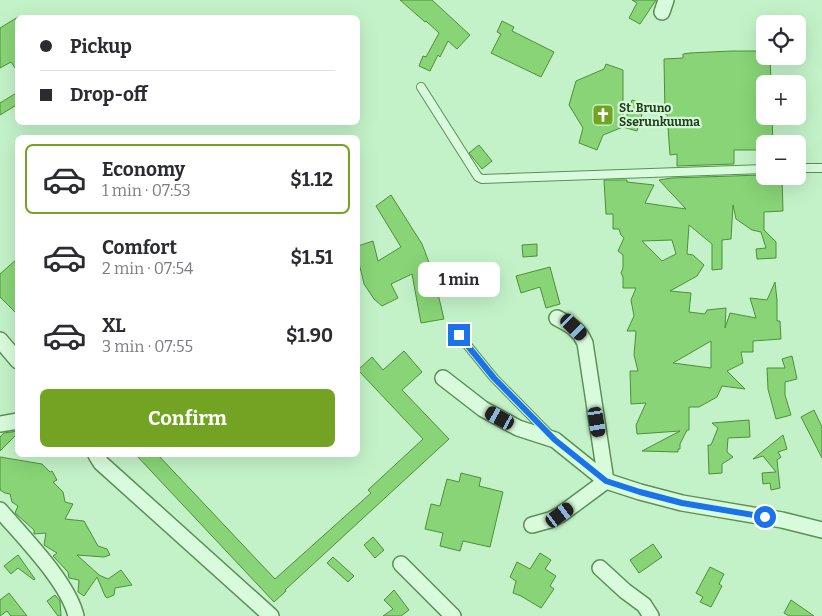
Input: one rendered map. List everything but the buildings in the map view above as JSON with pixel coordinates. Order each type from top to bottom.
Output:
[{"type":"street","points":[[557,318],[574,327],[581,334],[585,343],[606,481]]},
{"type":"street","points":[[0,340],[15,358]]},
{"type":"street","points":[[443,378],[483,409],[518,428],[555,440],[606,481],[682,503],[782,520],[822,530]]},
{"type":"street","points":[[0,424],[15,422]]},
{"type":"street","points":[[97,457],[101,463],[152,510],[271,616]]},
{"type":"street","points":[[532,525],[560,515],[606,481]]},
{"type":"street","points":[[0,510],[56,576],[75,609],[76,616]]},
{"type":"street","points":[[401,564],[452,616]]},
{"type":"street","points":[[600,568],[625,591],[644,605],[651,616]]},
{"type":"lane","points":[[421,87],[478,177],[482,179],[756,170]]},
{"type":"lane","points":[[806,168],[822,168]]},
{"type":"lane","points":[[459,335],[494,378],[555,440]]},
{"type":"place","name":"St. Bruno Sserunkuuma","points":[[603,115]]},
{"type":"route","points":[[459,335],[494,378],[555,440],[606,481],[682,503],[765,517]]}]
